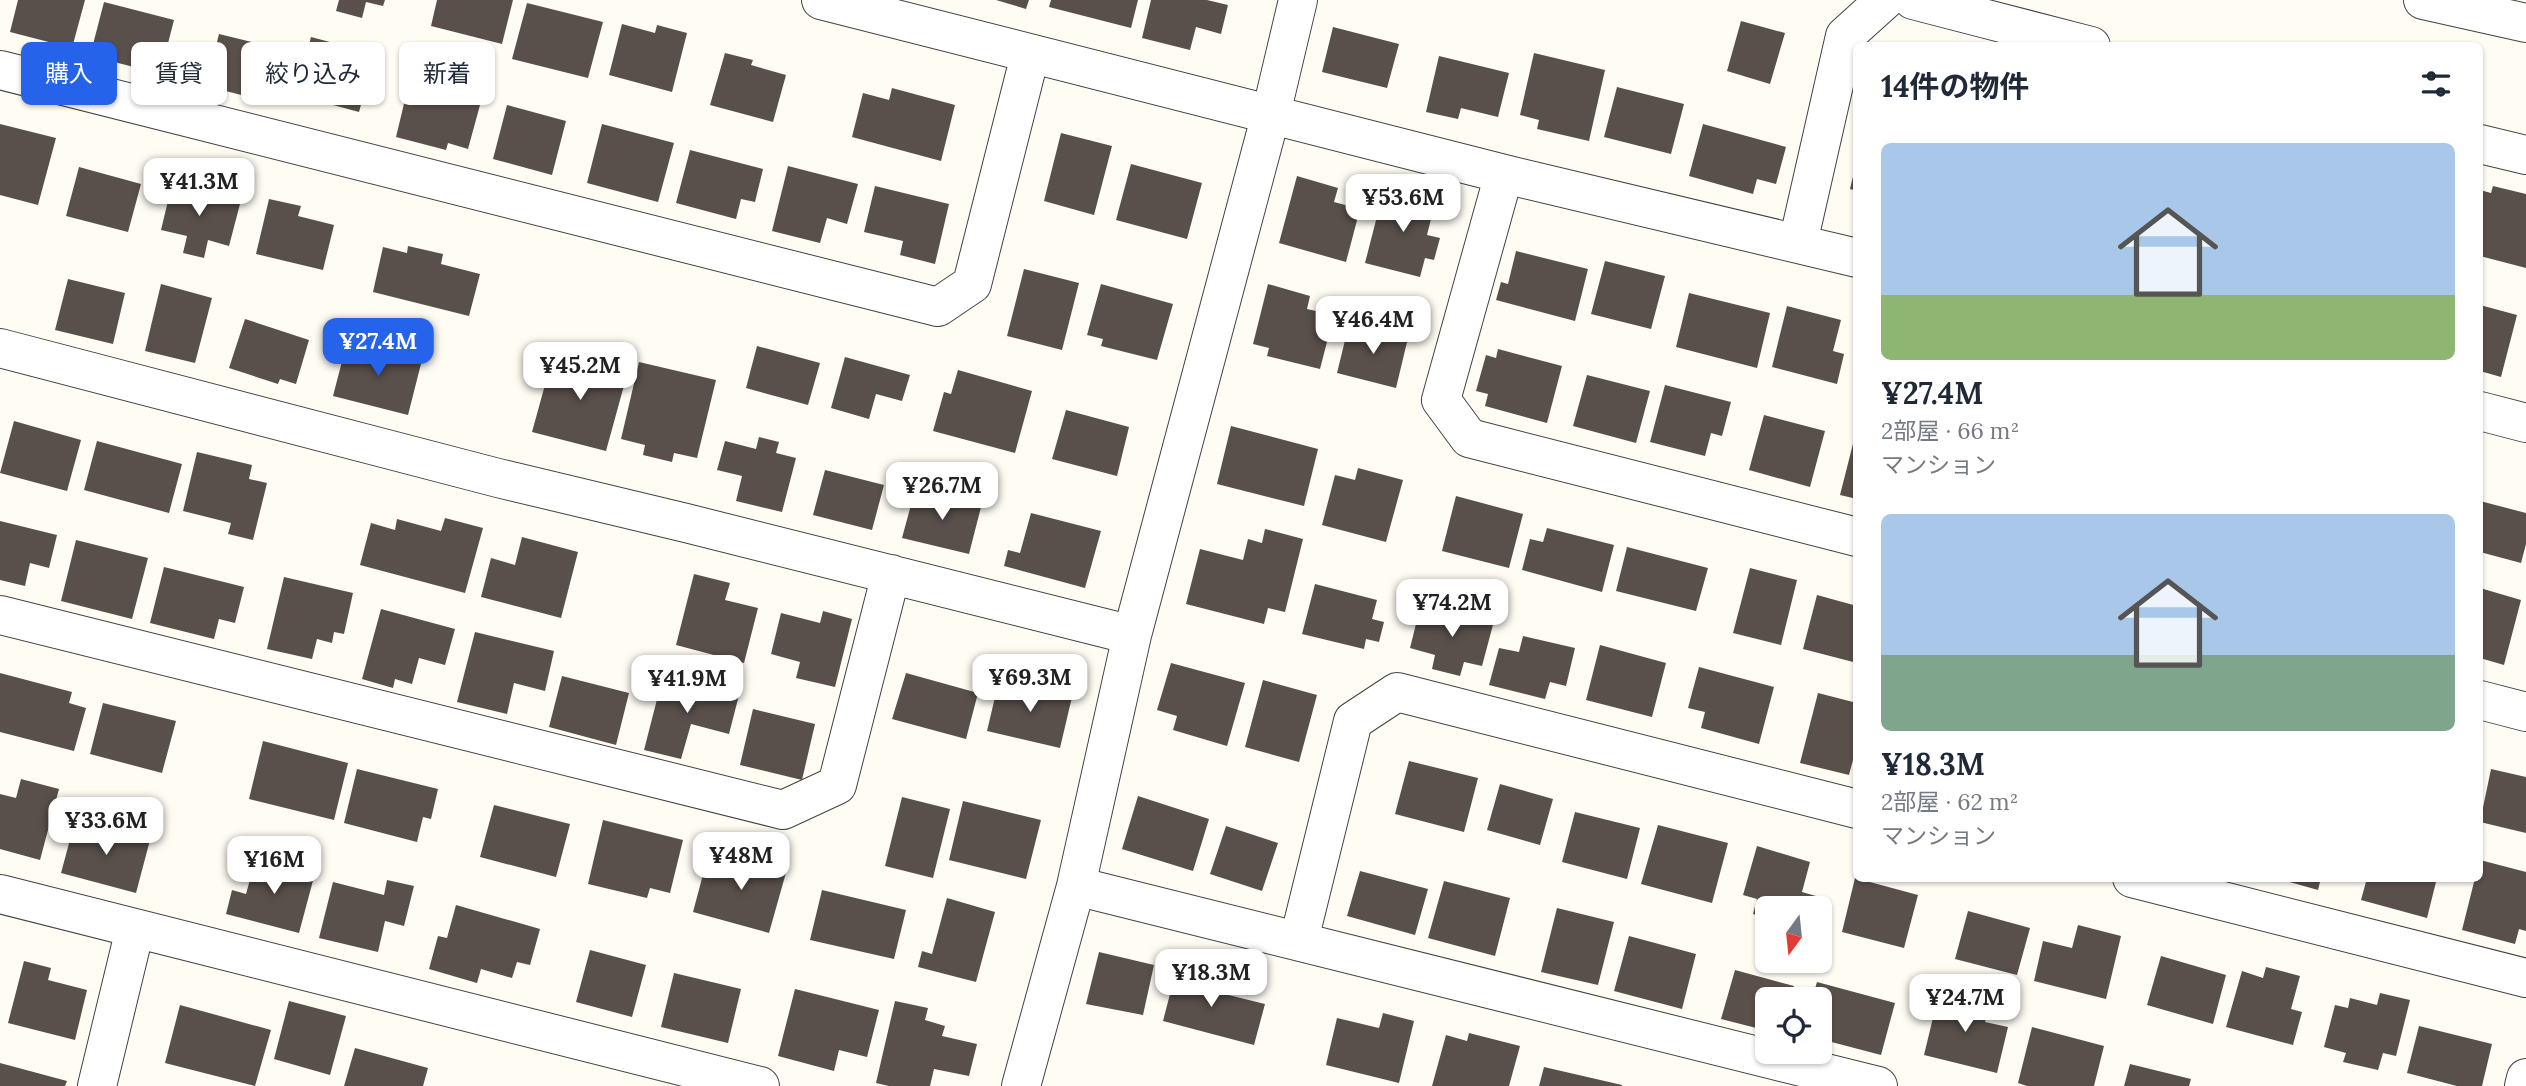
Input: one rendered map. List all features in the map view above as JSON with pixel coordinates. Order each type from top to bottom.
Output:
[{"type":"street","points":[[821,0],[1504,174],[1853,257]]},
{"type":"street","points":[[1021,1086],[1076,886],[1132,635],[1271,114],[1298,0]]},
{"type":"street","points":[[1798,243],[1845,36],[1885,0]]},
{"type":"street","points":[[1913,0],[2076,42]]},
{"type":"street","points":[[2423,0],[2526,23]]},
{"type":"street","points":[[0,70],[938,307],[972,284],[1030,55]]},
{"type":"street","points":[[2483,145],[2526,155]]},
{"type":"street","points":[[1504,174],[1441,400],[1469,438],[1853,536]]},
{"type":"street","points":[[0,348],[498,478],[1132,635]]},
{"type":"street","points":[[2483,412],[2526,423]]},
{"type":"street","points":[[0,615],[783,810],[837,785],[891,574]]},
{"type":"street","points":[[1299,940],[1353,721],[1397,692],[1853,808]]},
{"type":"street","points":[[2483,701],[2526,712]]},
{"type":"street","points":[[2148,882],[2526,978]]},
{"type":"street","points":[[1076,886],[1878,1086]]},
{"type":"street","points":[[0,894],[760,1086]]},
{"type":"street","points":[[97,1086],[135,929]]},
{"type":"street","points":[[2524,1086],[2526,1078]]},
{"type":"building","points":[[18,0],[85,0],[74,42],[49,42],[10,32]]},
{"type":"building","points":[[339,0],[385,0],[383,6],[366,2],[362,18],[336,11]]},
{"type":"building","points":[[437,0],[513,0],[502,44],[431,26]]},
{"type":"building","points":[[996,0],[1029,0],[1026,9]]},
{"type":"building","points":[[1051,0],[1138,0],[1131,28],[1049,7]]},
{"type":"building","points":[[1151,0],[1207,0],[1228,5],[1221,34],[1196,27],[1190,50],[1142,38]]},
{"type":"building","points":[[104,2],[174,20],[168,42],[131,42],[131,66],[117,63],[117,42],[94,42]]},
{"type":"building","points":[[527,3],[603,22],[588,78],[512,59]]},
{"type":"building","points":[[1741,21],[1785,33],[1770,84],[1727,71]]},
{"type":"building","points":[[622,24],[655,33],[657,25],[687,33],[672,92],[609,75]]},
{"type":"building","points":[[1333,27],[1399,44],[1387,88],[1322,72]]},
{"type":"building","points":[[219,34],[252,42],[241,42],[241,95],[227,91],[227,42],[217,42]]},
{"type":"building","points":[[311,37],[330,42],[310,42]]},
{"type":"building","points":[[725,53],[753,60],[751,65],[786,75],[773,122],[710,105]]},
{"type":"building","points":[[1534,53],[1605,70],[1589,141],[1537,129],[1539,120],[1520,115]]},
{"type":"building","points":[[1439,56],[1509,73],[1498,117],[1461,108],[1458,119],[1426,112]]},
{"type":"building","points":[[1617,87],[1684,104],[1671,154],[1604,137]]},
{"type":"building","points":[[892,88],[955,105],[941,161],[852,137],[863,93],[889,100]]},
{"type":"building","points":[[333,105],[361,105],[359,112]]},
{"type":"building","points":[[404,105],[480,105],[468,149],[448,143],[446,150],[396,137]]},
{"type":"building","points":[[507,105],[566,121],[552,175],[493,159]]},
{"type":"building","points":[[0,124],[56,138],[38,205],[0,195]]},
{"type":"building","points":[[602,124],[674,143],[658,202],[587,183]]},
{"type":"building","points":[[1703,124],[1786,147],[1776,184],[1757,179],[1753,194],[1689,176]]},
{"type":"building","points":[[1061,133],[1112,146],[1094,215],[1044,201]]},
{"type":"building","points":[[690,150],[763,169],[755,202],[741,199],[736,219],[676,203]]},
{"type":"building","points":[[1131,164],[1202,183],[1187,239],[1116,220]]},
{"type":"building","points":[[788,166],[858,184],[847,224],[827,218],[820,243],[772,231]]},
{"type":"building","points":[[79,167],[141,184],[128,232],[66,216]]},
{"type":"building","points":[[1297,176],[1338,188],[1334,202],[1360,209],[1346,262],[1279,243]]},
{"type":"building","points":[[173,180],[207,188],[205,195],[240,204],[229,246],[208,240],[204,258],[183,253],[187,236],[161,230]]},
{"type":"building","points":[[875,186],[949,204],[935,264],[900,255],[903,241],[864,232]]},
{"type":"building","points":[[2493,186],[2526,194],[2526,268],[2483,257],[2483,191],[2491,193]]},
{"type":"building","points":[[1384,189],[1435,203],[1427,235],[1440,238],[1434,260],[1425,258],[1420,277],[1365,263]]},
{"type":"building","points":[[269,199],[301,206],[298,216],[334,225],[323,270],[256,254]]},
{"type":"building","points":[[408,246],[443,254],[441,264],[480,274],[469,316],[373,292],[383,247],[407,253]]},
{"type":"building","points":[[1516,251],[1588,269],[1575,321],[1496,300],[1501,282],[1508,284]]},
{"type":"building","points":[[1605,261],[1665,276],[1651,329],[1591,314]]},
{"type":"building","points":[[1024,269],[1079,283],[1062,350],[1007,336]]},
{"type":"building","points":[[68,279],[125,293],[113,344],[55,330]]},
{"type":"building","points":[[161,284],[212,298],[195,363],[145,351]]},
{"type":"building","points":[[1101,284],[1173,304],[1157,360],[1101,346],[1103,339],[1087,335]]},
{"type":"building","points":[[1268,284],[1310,296],[1307,309],[1334,315],[1320,369],[1267,356],[1269,348],[1253,344]]},
{"type":"building","points":[[1689,293],[1770,313],[1757,368],[1676,347]]},
{"type":"building","points":[[1787,306],[1841,320],[1833,351],[1844,354],[1837,384],[1772,367]]},
{"type":"building","points":[[2483,306],[2517,315],[2501,377],[2483,372]]},
{"type":"building","points":[[245,319],[309,340],[296,384],[280,379],[278,384],[229,368]]},
{"type":"building","points":[[1349,324],[1408,338],[1396,388],[1337,373]]},
{"type":"building","points":[[347,342],[422,360],[408,415],[333,396]]},
{"type":"building","points":[[757,346],[820,363],[808,405],[746,388]]},
{"type":"building","points":[[1498,349],[1562,366],[1547,423],[1485,406],[1488,394],[1476,391],[1486,355],[1496,358]]},
{"type":"building","points":[[554,352],[628,371],[606,451],[532,432]]},
{"type":"building","points":[[845,357],[910,375],[902,401],[876,394],[869,419],[831,408]]},
{"type":"building","points":[[639,362],[716,380],[697,458],[674,453],[672,462],[643,455],[645,445],[621,439]]},
{"type":"building","points":[[958,370],[1032,391],[1015,453],[933,431],[944,392],[951,394]]},
{"type":"building","points":[[1587,375],[1650,391],[1636,443],[1573,426]]},
{"type":"building","points":[[1665,385],[1731,402],[1722,436],[1711,433],[1705,456],[1650,442]]},
{"type":"building","points":[[1066,410],[1129,427],[1117,476],[1052,459]]},
{"type":"building","points":[[1764,415],[1825,431],[1810,487],[1749,470]]},
{"type":"building","points":[[14,421],[81,440],[67,491],[0,473]]},
{"type":"building","points":[[1231,426],[1318,449],[1304,506],[1217,484]]},
{"type":"building","points":[[759,437],[779,442],[776,453],[796,458],[782,512],[736,501],[742,476],[717,470],[725,441],[756,449]]},
{"type":"building","points":[[97,441],[182,464],[169,513],[84,490]]},
{"type":"building","points":[[1853,444],[1853,498],[1840,495]]},
{"type":"building","points":[[197,452],[252,465],[249,479],[267,483],[253,540],[228,534],[231,523],[183,511]]},
{"type":"building","points":[[1358,468],[1403,480],[1386,542],[1322,525],[1335,475],[1355,480]]},
{"type":"building","points":[[825,470],[884,485],[872,530],[813,515]]},
{"type":"building","points":[[915,490],[981,507],[969,554],[902,538]]},
{"type":"building","points":[[1456,496],[1523,514],[1509,568],[1442,551]]},
{"type":"building","points":[[2483,502],[2526,513],[2526,544],[2521,563],[2483,553]]},
{"type":"building","points":[[1031,513],[1101,531],[1085,588],[1004,566],[1008,550],[1020,553]]},
{"type":"building","points":[[445,518],[483,528],[465,593],[360,565],[371,523],[395,530],[397,519],[441,531]]},
{"type":"building","points":[[0,521],[57,535],[49,568],[30,563],[25,586],[0,580]]},
{"type":"building","points":[[1547,528],[1614,545],[1602,592],[1522,570],[1530,539],[1543,542]]},
{"type":"building","points":[[1265,529],[1303,539],[1285,612],[1268,608],[1264,624],[1186,604],[1200,549],[1243,560],[1248,539],[1262,543]]},
{"type":"building","points":[[522,537],[578,552],[561,618],[481,597],[491,558],[515,565]]},
{"type":"building","points":[[76,540],[148,558],[132,619],[61,601]]},
{"type":"building","points":[[1627,547],[1708,568],[1696,611],[1616,591]]},
{"type":"building","points":[[164,567],[244,587],[235,623],[219,619],[214,639],[150,623]]},
{"type":"building","points":[[1750,568],[1797,580],[1781,645],[1733,633]]},
{"type":"building","points":[[694,574],[730,583],[725,600],[758,608],[744,663],[676,645]]},
{"type":"building","points":[[284,577],[353,593],[344,634],[334,632],[332,643],[317,639],[312,659],[267,649]]},
{"type":"building","points":[[1315,584],[1377,600],[1372,619],[1384,622],[1379,642],[1366,639],[1364,649],[1302,634]]},
{"type":"building","points":[[2483,589],[2521,600],[2504,665],[2483,659]]},
{"type":"building","points":[[1817,595],[1853,605],[1853,662],[1803,649]]},
{"type":"building","points":[[1438,607],[1494,621],[1482,666],[1464,662],[1460,676],[1432,669],[1435,655],[1410,648],[1419,612],[1435,615]]},
{"type":"building","points":[[381,609],[455,629],[445,665],[419,658],[412,684],[395,679],[393,688],[362,679]]},
{"type":"building","points":[[823,611],[852,619],[835,687],[796,678],[800,662],[771,654],[781,613],[820,623]]},
{"type":"building","points":[[475,632],[554,651],[545,691],[514,683],[507,714],[457,702]]},
{"type":"building","points":[[1523,636],[1575,648],[1566,686],[1550,682],[1545,699],[1489,685],[1499,648],[1519,652]]},
{"type":"building","points":[[1600,645],[1666,663],[1652,717],[1586,700]]},
{"type":"building","points":[[1171,663],[1245,683],[1227,746],[1173,730],[1177,716],[1157,710]]},
{"type":"building","points":[[1699,667],[1774,687],[1759,744],[1701,728],[1705,712],[1688,708]]},
{"type":"building","points":[[0,673],[72,692],[69,703],[86,708],[74,751],[0,732]]},
{"type":"building","points":[[906,673],[978,693],[966,739],[892,719]]},
{"type":"building","points":[[562,676],[629,693],[616,745],[549,727]]},
{"type":"building","points":[[663,676],[739,695],[729,734],[691,724],[681,759],[644,750]]},
{"type":"building","points":[[999,680],[1072,697],[1060,748],[987,731]]},
{"type":"building","points":[[1263,680],[1317,695],[1299,762],[1245,747]]},
{"type":"building","points":[[1818,693],[1853,702],[1853,760],[1849,775],[1800,763]]},
{"type":"building","points":[[103,703],[176,721],[162,773],[90,754]]},
{"type":"building","points":[[753,709],[815,724],[802,780],[740,765]]},
{"type":"building","points":[[263,741],[348,763],[334,820],[249,799]]},
{"type":"building","points":[[1409,761],[1478,778],[1464,832],[1395,814]]},
{"type":"building","points":[[357,769],[438,789],[431,819],[423,817],[417,842],[344,823]]},
{"type":"building","points":[[2491,769],[2526,777],[2526,833],[2483,823],[2483,808]]},
{"type":"building","points":[[21,779],[59,789],[40,860],[0,849],[0,794],[16,798]]},
{"type":"building","points":[[1500,784],[1553,799],[1540,845],[1487,830]]},
{"type":"building","points":[[1138,796],[1209,819],[1193,871],[1122,849]]},
{"type":"building","points":[[902,797],[950,809],[933,878],[885,866]]},
{"type":"building","points":[[963,801],[1041,820],[1026,879],[949,860]]},
{"type":"building","points":[[494,805],[570,824],[556,877],[480,857]]},
{"type":"building","points":[[1575,812],[1640,828],[1627,879],[1562,862]]},
{"type":"building","points":[[603,820],[683,840],[670,893],[650,888],[647,898],[588,884]]},
{"type":"building","points":[[75,821],[150,840],[136,893],[61,873]]},
{"type":"building","points":[[1658,825],[1728,843],[1712,903],[1641,884]]},
{"type":"building","points":[[1226,826],[1278,843],[1262,891],[1210,874]]},
{"type":"building","points":[[1757,846],[1810,862],[1802,892],[1816,896],[1755,896],[1755,898],[1743,895]]},
{"type":"building","points":[[726,852],[787,869],[769,933],[693,912],[705,867],[721,872]]},
{"type":"building","points":[[256,858],[315,873],[299,933],[226,914],[232,890],[246,894]]},
{"type":"building","points":[[2483,861],[2526,872],[2526,931],[2519,929],[2515,944],[2462,930],[2474,882],[2483,882]]},
{"type":"building","points":[[1360,871],[1428,889],[1415,935],[1347,916]]},
{"type":"building","points":[[387,880],[414,886],[404,926],[385,921],[378,952],[319,938],[333,882],[384,895]]},
{"type":"building","points":[[1444,881],[1510,898],[1495,956],[1428,938]]},
{"type":"building","points":[[1854,882],[1870,882],[1918,895],[1904,948],[1842,932]]},
{"type":"building","points":[[2289,882],[2320,882],[2318,890]]},
{"type":"building","points":[[2366,882],[2436,882],[2427,918],[2361,900]]},
{"type":"building","points":[[822,890],[906,910],[894,959],[810,940]]},
{"type":"building","points":[[947,898],[995,912],[976,982],[918,967],[922,951],[932,954]]},
{"type":"building","points":[[456,905],[540,929],[530,965],[517,962],[512,978],[481,969],[477,983],[429,969],[438,936],[447,938]]},
{"type":"building","points":[[1557,908],[1614,922],[1598,985],[1541,972]]},
{"type":"building","points":[[1968,911],[2030,928],[2017,975],[1955,959]]},
{"type":"building","points":[[2078,925],[2121,936],[2106,999],[2034,981],[2043,941],[2072,948]]},
{"type":"building","points":[[1629,936],[1696,954],[1682,1009],[1614,991]]},
{"type":"building","points":[[590,950],[646,965],[632,1017],[576,1002]]},
{"type":"building","points":[[1099,952],[1154,965],[1143,1015],[1086,1004]]},
{"type":"building","points":[[2161,956],[2226,975],[2213,1024],[2147,1005]]},
{"type":"building","points":[[24,961],[51,968],[48,980],[87,990],[75,1040],[8,1023]]},
{"type":"building","points":[[1177,967],[1212,975],[1208,990],[1265,1004],[1254,1045],[1163,1021]]},
{"type":"building","points":[[2266,967],[2300,976],[2291,1009],[2302,1012],[2293,1045],[2226,1027],[2242,971],[2263,978]]},
{"type":"building","points":[[1735,970],[1794,986],[1755,987],[1755,1028],[1721,1019]]},
{"type":"building","points":[[674,973],[741,989],[728,1043],[661,1027]]},
{"type":"building","points":[[1817,982],[1895,1003],[1881,1055],[1832,1042],[1832,987],[1816,987]]},
{"type":"building","points":[[795,989],[879,1010],[867,1057],[839,1050],[834,1071],[778,1056]]},
{"type":"building","points":[[1939,993],[1989,1005],[1985,1022],[2008,1027],[1997,1073],[1924,1055]]},
{"type":"building","points":[[2380,993],[2410,1000],[2396,1056],[2383,1053],[2378,1070],[2343,1062],[2346,1053],[2324,1047],[2335,1005],[2348,1008],[2350,998],[2377,1005]]},
{"type":"building","points":[[289,1001],[346,1016],[330,1075],[274,1059]]},
{"type":"building","points":[[895,1001],[928,1008],[925,1020],[945,1026],[942,1036],[977,1044],[969,1076],[934,1069],[930,1086],[889,1086],[876,1083]]},
{"type":"building","points":[[180,1005],[271,1030],[255,1086],[165,1063]]},
{"type":"building","points":[[1383,1013],[1414,1021],[1399,1083],[1326,1065],[1337,1018],[1379,1028]]},
{"type":"building","points":[[2419,1026],[2492,1044],[2482,1086],[2457,1086],[2407,1073]]},
{"type":"building","points":[[2032,1027],[2104,1046],[2094,1086],[2027,1086],[2018,1083]]},
{"type":"building","points":[[1469,1033],[1520,1046],[1509,1086],[1432,1086],[1446,1035],[1467,1041]]},
{"type":"building","points":[[355,1048],[428,1068],[423,1086],[344,1086]]},
{"type":"building","points":[[0,1063],[67,1081],[65,1086],[0,1086]]},
{"type":"building","points":[[2130,1064],[2191,1079],[2189,1086],[2124,1086]]},
{"type":"building","points":[[1544,1067],[1622,1085],[1622,1086],[1539,1086]]}]
